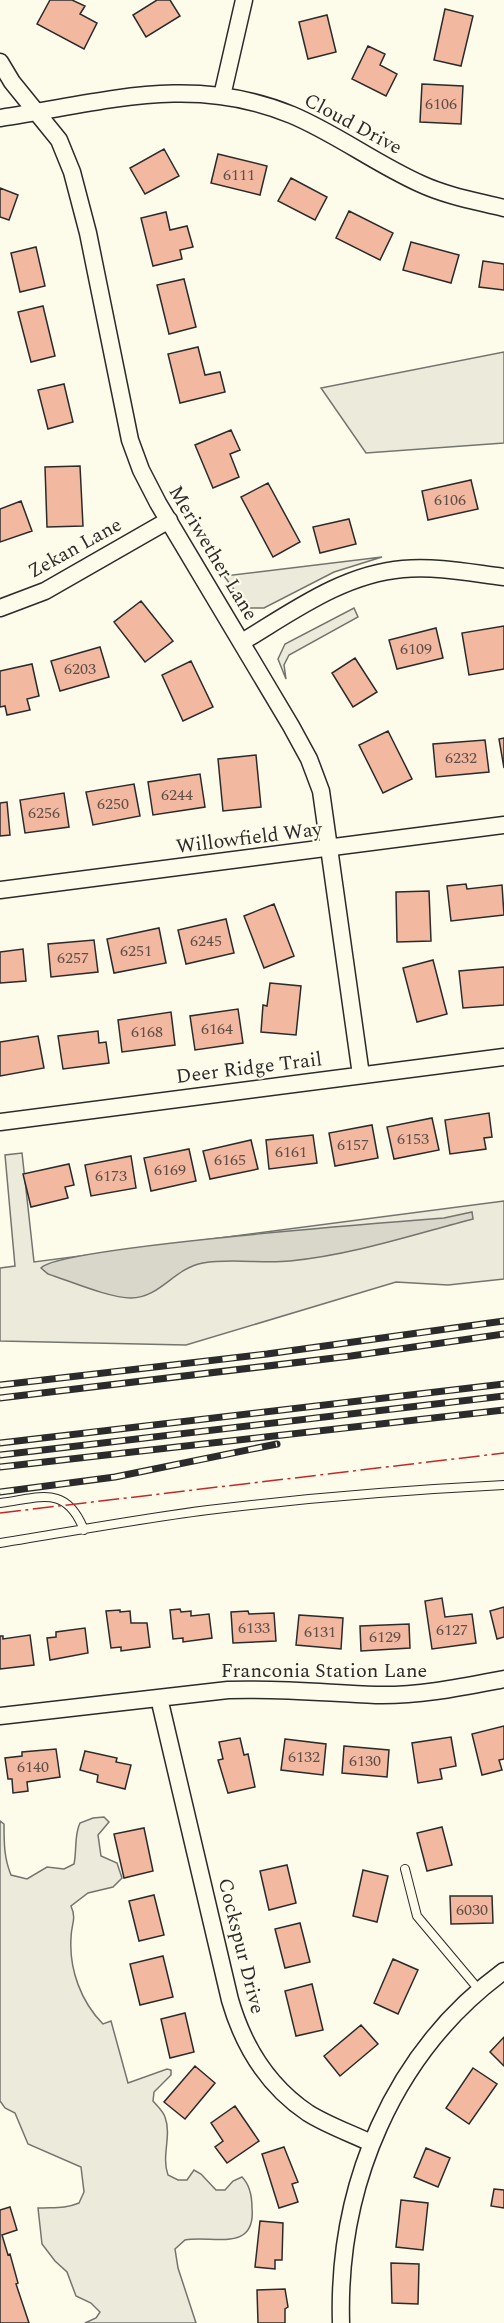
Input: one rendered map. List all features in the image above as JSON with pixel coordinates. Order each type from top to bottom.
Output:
[{"type":"street","points":[[222,96],[244,0]]},
{"type":"street","name":"Meriwether Lane","points":[[0,62],[12,82],[59,140],[75,180],[130,440],[141,470],[309,759],[321,791],[361,1075]]},
{"type":"street","name":"Cloud Drive","points":[[0,118],[139,94],[189,93],[222,96],[256,103],[291,114],[334,134],[385,166],[422,184],[456,197],[504,208]]},
{"type":"street","name":"Zekan Lane","points":[[0,608],[45,591],[168,520]]},
{"type":"street","points":[[242,642],[330,590],[377,573],[430,568],[504,576]]},
{"type":"street","name":"Willowfield Way","points":[[0,890],[504,825]]},
{"type":"street","name":"Deer Ridge Trail","points":[[0,1122],[504,1057]]},
{"type":"street","name":"Franconia Station Lane","points":[[0,1716],[264,1688],[377,1695],[456,1689],[504,1679]]},
{"type":"street","name":"Cockspur Drive","points":[[159,1698],[230,2000],[250,2051],[261,2068],[286,2095],[306,2112],[371,2143]]},
{"type":"street","points":[[341,2323],[344,2242],[356,2189],[371,2143],[397,2092],[419,2059],[444,2028],[480,1991],[504,1971]]},
{"type":"lane","points":[[0,1543],[205,1511],[316,1498],[504,1485]]},
{"type":"lane","points":[[0,1503],[50,1497],[61,1498],[78,1515],[84,1530]]},
{"type":"lane","points":[[405,1869],[417,1916],[480,1991]]},
{"type":"shaded area","points":[[504,352],[504,443],[366,453],[321,388]]},
{"type":"shaded area","points":[[382,557],[334,572],[264,608],[248,608],[224,576]]},
{"type":"shaded area","points":[[354,608],[358,617],[289,655],[284,665],[286,679],[278,659],[285,644]]},
{"type":"shaded area","points":[[22,1153],[34,1262],[504,1201],[504,1279],[448,1285],[396,1282],[186,1345],[0,1341],[0,1268],[15,1266],[5,1155]]},
{"type":"shaded area","points":[[472,1212],[473,1219],[336,1254],[279,1262],[203,1263],[193,1266],[141,1297],[122,1297],[101,1292],[48,1274],[41,1268],[61,1260],[163,1244],[444,1218]]},
{"type":"shaded area","points":[[104,1817],[109,1822],[98,1835],[101,1856],[117,1863],[122,1878],[113,1887],[88,1893],[71,1906],[74,1919],[71,1950],[78,1984],[88,2006],[103,2024],[111,2021],[128,2083],[167,2069],[171,2070],[171,2075],[154,2092],[153,2101],[163,2113],[167,2124],[166,2168],[168,2175],[178,2180],[187,2180],[194,2170],[216,2190],[225,2190],[233,2181],[242,2177],[251,2195],[251,2222],[247,2231],[240,2237],[219,2240],[185,2240],[175,2249],[178,2268],[196,2323],[85,2323],[96,2318],[100,2312],[91,2303],[76,2296],[67,2272],[42,2244],[38,2208],[64,2207],[79,2203],[84,2192],[81,2167],[28,2144],[15,2113],[5,2108],[0,2101],[0,1821],[4,1824],[4,1844],[11,1875],[27,1879],[47,1867],[64,1869],[74,1864],[80,1823]]},
{"type":"building","points":[[50,0],[72,0],[85,6],[80,14],[97,23],[84,49],[37,24]]},
{"type":"building","points":[[157,0],[170,0],[180,16],[146,37],[133,15]]},
{"type":"building","points":[[445,9],[473,16],[461,66],[434,60]]},
{"type":"building","points":[[327,15],[336,52],[308,59],[299,22]]},
{"type":"building","points":[[368,46],[385,54],[380,65],[397,74],[386,96],[352,79]]},
{"type":"building","points":[[422,84],[463,86],[461,124],[420,122]]},
{"type":"building","points":[[164,149],[179,176],[145,194],[130,168]]},
{"type":"building","points":[[218,154],[267,166],[260,195],[211,183]]},
{"type":"building","points":[[291,178],[327,197],[315,220],[278,201]]},
{"type":"building","points":[[0,188],[18,195],[9,220],[0,217]]},
{"type":"building","points":[[349,211],[393,233],[380,260],[336,238]]},
{"type":"building","points":[[166,212],[170,230],[187,226],[193,247],[180,250],[182,259],[153,266],[141,218]]},
{"type":"building","points":[[411,242],[459,255],[451,283],[403,270]]},
{"type":"building","points":[[36,247],[45,286],[20,292],[11,253]]},
{"type":"building","points":[[483,261],[504,264],[504,290],[479,287]]},
{"type":"building","points":[[184,279],[196,327],[169,334],[157,285]]},
{"type":"building","points":[[43,306],[55,356],[31,362],[18,312]]},
{"type":"building","points":[[198,347],[205,375],[220,372],[225,392],[180,403],[168,354]]},
{"type":"building","points":[[64,384],[73,422],[48,429],[38,390]]},
{"type":"building","points":[[231,430],[240,450],[230,454],[239,477],[213,488],[195,445]]},
{"type":"building","points":[[80,466],[83,526],[47,527],[45,467]]},
{"type":"building","points":[[471,480],[478,509],[428,520],[422,491]]},
{"type":"building","points":[[268,483],[300,542],[273,557],[241,497]]},
{"type":"building","points":[[21,501],[32,531],[0,542],[0,509]]},
{"type":"building","points":[[349,519],[356,544],[320,553],[313,527]]},
{"type":"building","points":[[141,601],[173,641],[145,662],[114,622]]},
{"type":"building","points":[[504,626],[504,669],[469,675],[462,633]]},
{"type":"building","points":[[436,628],[443,658],[397,669],[389,640]]},
{"type":"building","points":[[100,647],[109,677],[60,691],[51,661]]},
{"type":"building","points":[[355,658],[377,692],[353,707],[332,673]]},
{"type":"building","points":[[191,661],[213,707],[183,721],[162,675]]},
{"type":"building","points":[[32,664],[39,696],[27,699],[30,710],[7,715],[5,706],[0,707],[0,671]]},
{"type":"building","points":[[388,731],[412,779],[383,793],[359,745]]},
{"type":"building","points":[[504,738],[504,768],[499,739]]},
{"type":"building","points":[[485,740],[489,772],[436,777],[433,744]]},
{"type":"building","points":[[256,755],[261,807],[223,811],[218,759]]},
{"type":"building","points":[[200,774],[205,807],[153,815],[148,782]]},
{"type":"building","points":[[134,784],[140,816],[93,825],[86,792]]},
{"type":"building","points":[[64,793],[69,827],[25,833],[20,800]]},
{"type":"building","points":[[7,802],[10,835],[0,836],[0,803]]},
{"type":"building","points":[[466,884],[467,889],[502,885],[504,915],[451,921],[447,886]]},
{"type":"building","points":[[429,891],[431,941],[397,942],[396,892]]},
{"type":"building","points":[[274,904],[294,956],[264,968],[244,916]]},
{"type":"building","points":[[226,919],[234,953],[186,964],[178,930]]},
{"type":"building","points":[[159,928],[166,963],[114,973],[107,939]]},
{"type":"building","points":[[94,940],[98,972],[51,977],[48,944]]},
{"type":"building","points":[[23,949],[26,981],[0,983],[0,952]]},
{"type":"building","points":[[433,960],[447,1014],[417,1022],[403,968]]},
{"type":"building","points":[[504,967],[504,1005],[463,1008],[459,971]]},
{"type":"building","points":[[270,983],[301,986],[296,1035],[261,1032],[263,1005],[267,1006]]},
{"type":"building","points":[[238,1009],[243,1043],[195,1050],[190,1016]]},
{"type":"building","points":[[171,1012],[175,1045],[122,1052],[118,1020]]},
{"type":"building","points":[[98,1031],[99,1043],[106,1042],[109,1063],[63,1069],[58,1036]]},
{"type":"building","points":[[38,1036],[44,1068],[0,1076],[0,1042]]},
{"type":"building","points":[[489,1113],[492,1137],[484,1138],[486,1149],[450,1154],[445,1120]]},
{"type":"building","points":[[432,1118],[439,1150],[394,1159],[387,1127]]},
{"type":"building","points":[[372,1125],[378,1158],[335,1166],[329,1133]]},
{"type":"building","points":[[313,1135],[317,1163],[269,1169],[266,1140]]},
{"type":"building","points":[[251,1140],[258,1169],[210,1179],[203,1151]]},
{"type":"building","points":[[189,1149],[196,1181],[151,1191],[144,1158]]},
{"type":"building","points":[[131,1156],[136,1188],[91,1196],[85,1165]]},
{"type":"building","points":[[69,1164],[74,1185],[65,1187],[68,1198],[31,1207],[23,1174]]},
{"type":"building","points":[[442,1598],[445,1617],[472,1614],[476,1643],[432,1649],[425,1601]]},
{"type":"building","points":[[504,1607],[504,1637],[497,1639],[490,1611]]},
{"type":"building","points":[[180,1609],[181,1612],[191,1611],[191,1616],[209,1614],[212,1638],[183,1642],[183,1638],[173,1639],[170,1610]]},
{"type":"building","points":[[120,1610],[120,1612],[130,1611],[131,1623],[147,1623],[150,1647],[121,1651],[121,1647],[111,1648],[106,1611]]},
{"type":"building","points":[[248,1611],[249,1614],[274,1613],[276,1641],[233,1643],[231,1612]]},
{"type":"building","points":[[299,1615],[343,1618],[341,1649],[296,1645]]},
{"type":"building","points":[[409,1624],[410,1648],[361,1651],[360,1626]]},
{"type":"building","points":[[85,1628],[88,1653],[50,1660],[47,1638],[56,1637],[56,1632]]},
{"type":"building","points":[[30,1635],[34,1665],[0,1669],[0,1636],[3,1636],[3,1639]]},
{"type":"building","points":[[504,1726],[504,1759],[499,1760],[502,1770],[482,1775],[472,1734]]},
{"type":"building","points":[[451,1737],[456,1766],[440,1769],[442,1779],[418,1783],[412,1743]]},
{"type":"building","points":[[240,1738],[244,1755],[248,1754],[255,1787],[228,1793],[218,1760],[223,1759],[219,1742]]},
{"type":"building","points":[[285,1739],[326,1744],[323,1775],[281,1770]]},
{"type":"building","points":[[344,1746],[389,1750],[387,1777],[342,1773]]},
{"type":"building","points":[[56,1749],[60,1777],[27,1782],[28,1791],[13,1793],[12,1779],[8,1779],[5,1758],[22,1756],[22,1752]]},
{"type":"building","points":[[85,1751],[117,1758],[116,1762],[131,1765],[125,1789],[97,1782],[98,1775],[80,1770]]},
{"type":"building","points":[[442,1827],[452,1865],[427,1871],[417,1833]]},
{"type":"building","points":[[144,1828],[153,1871],[124,1878],[114,1834]]},
{"type":"building","points":[[287,1865],[296,1903],[269,1910],[260,1871]]},
{"type":"building","points":[[363,1870],[388,1876],[377,1922],[353,1916]]},
{"type":"building","points":[[154,1895],[164,1935],[139,1941],[129,1901]]},
{"type":"building","points":[[450,1896],[492,1896],[493,1923],[451,1924]]},
{"type":"building","points":[[300,1923],[310,1962],[285,1968],[275,1929]]},
{"type":"building","points":[[163,1956],[173,1997],[140,2005],[130,1964]]},
{"type":"building","points":[[393,1959],[418,1970],[398,2014],[374,2003]]},
{"type":"building","points":[[312,1984],[323,2030],[296,2036],[285,1991]]},
{"type":"building","points":[[185,2013],[194,2052],[170,2058],[161,2019]]},
{"type":"building","points":[[361,2025],[378,2044],[340,2076],[324,2056]]},
{"type":"building","points":[[504,2037],[504,2066],[490,2052]]},
{"type":"building","points":[[195,2066],[215,2083],[185,2119],[164,2102]]},
{"type":"building","points":[[473,2068],[497,2084],[469,2124],[446,2108]]},
{"type":"building","points":[[235,2106],[259,2141],[227,2163],[215,2147],[223,2141],[211,2123]]},
{"type":"building","points":[[284,2147],[298,2182],[292,2184],[298,2202],[279,2208],[262,2154]]},
{"type":"building","points":[[426,2148],[450,2158],[438,2187],[414,2177]]},
{"type":"building","points":[[494,2189],[504,2190],[504,2208],[491,2206]]},
{"type":"building","points":[[401,2200],[428,2203],[423,2250],[396,2247]]},
{"type":"building","points":[[10,2207],[17,2230],[2,2235],[8,2255],[10,2254],[18,2283],[16,2284],[29,2323],[0,2323],[0,2210]]},
{"type":"building","points":[[260,2221],[283,2223],[282,2260],[275,2260],[275,2269],[255,2267]]},
{"type":"building","points":[[391,2263],[419,2264],[418,2304],[392,2303]]},
{"type":"building","points":[[285,2289],[288,2307],[285,2309],[285,2323],[258,2323],[257,2290]]},
{"type":"railway","points":[[0,1385],[267,1354],[504,1321]]},
{"type":"railway","points":[[0,1398],[351,1356],[504,1334]]},
{"type":"railway","points":[[0,1443],[504,1384]]},
{"type":"railway","points":[[0,1455],[504,1396]]},
{"type":"railway","points":[[0,1467],[504,1410]]},
{"type":"railway","points":[[0,1492],[115,1477],[277,1444]]},
{"type":"power","points":[[0,1513],[504,1453]]}]
